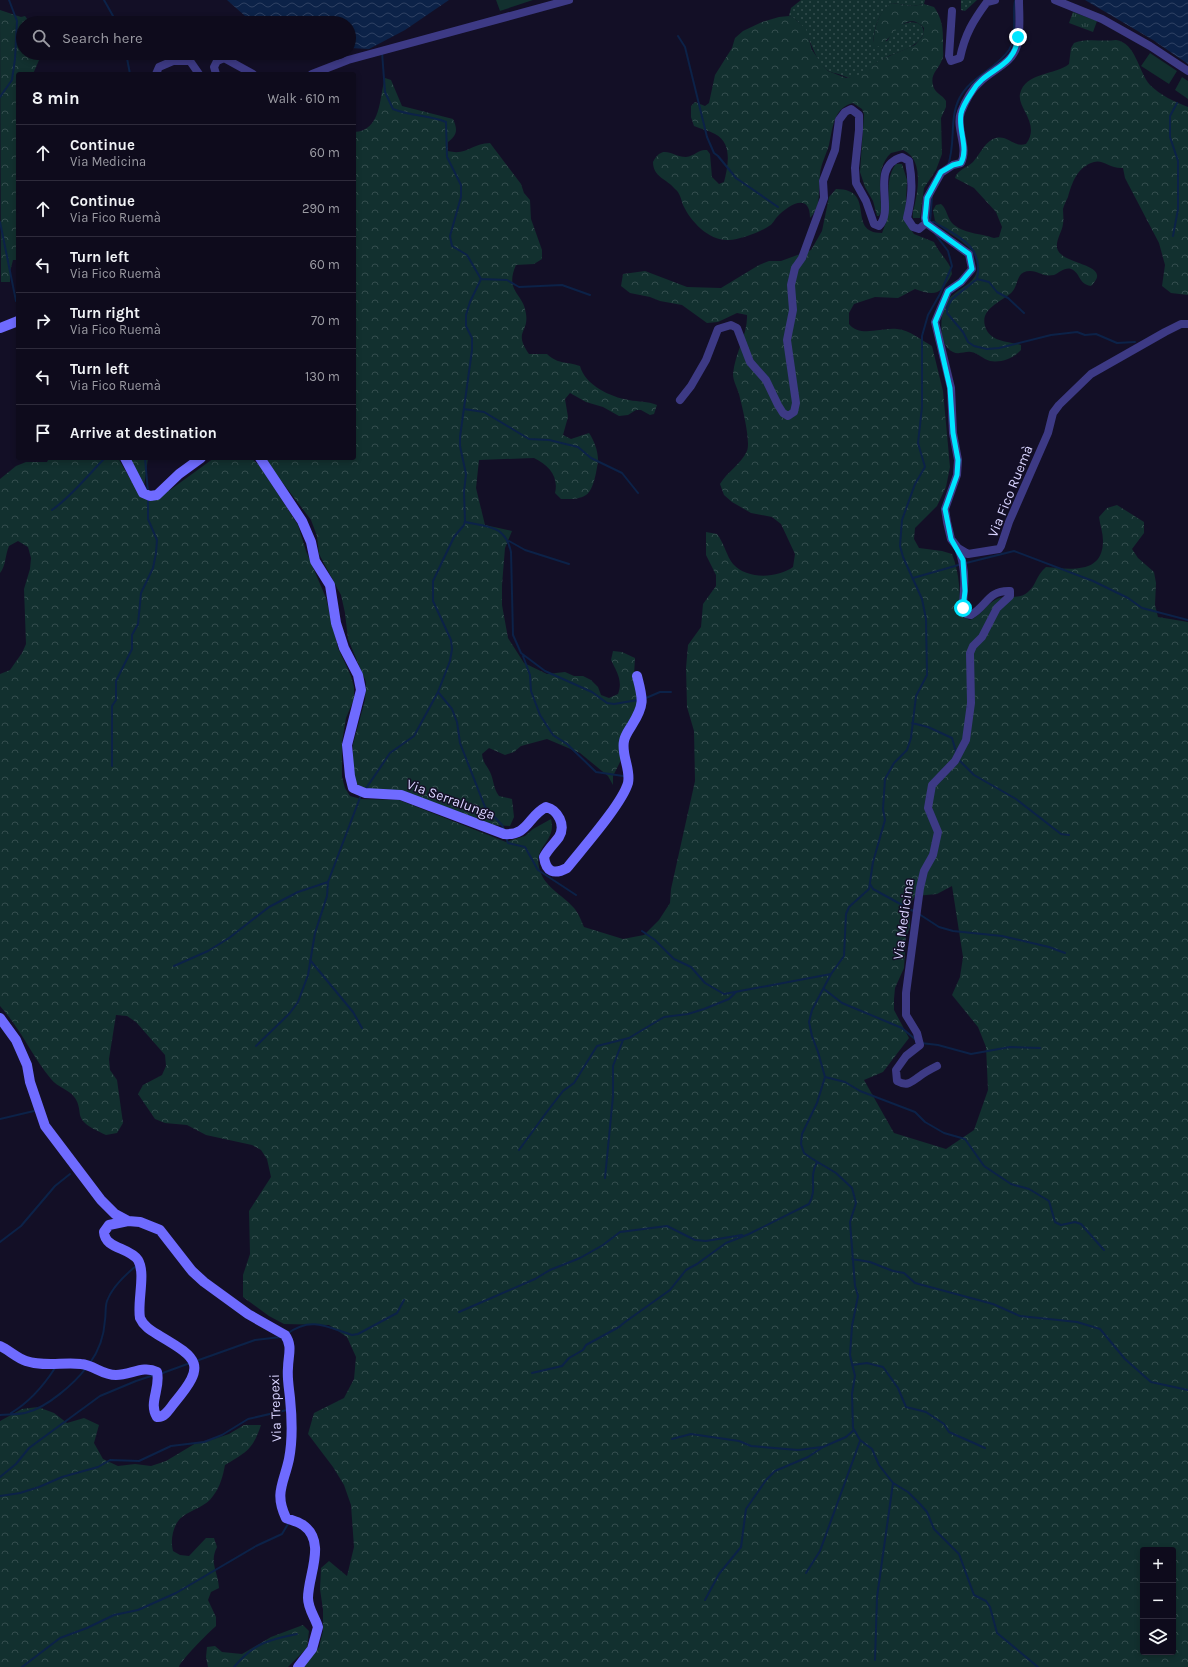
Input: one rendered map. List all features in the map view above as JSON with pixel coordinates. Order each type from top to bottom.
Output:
[{"type":"street","points":[[356,58],[569,0]]},
{"type":"street","points":[[952,11],[949,56],[951,61],[955,61],[960,58],[970,24],[987,2],[996,0]]},
{"type":"street","points":[[1055,0],[1102,19],[1150,46],[1188,71]]},
{"type":"street","points":[[958,548],[951,539],[945,509],[957,475],[958,460],[953,433],[950,388],[935,322],[948,291],[961,282],[972,269],[969,254],[926,223],[927,198],[941,172],[953,165],[961,163],[963,159],[964,148],[960,130],[961,113],[976,86],[1011,59],[1017,46],[1018,1]]},
{"type":"street","points":[[215,72],[214,67],[217,61],[219,60]]},
{"type":"street","points":[[228,60],[249,72]]},
{"type":"street","points":[[317,72],[348,60]]},
{"type":"street","points":[[157,72],[159,67],[173,61],[190,61],[198,72]]},
{"type":"street","points":[[680,400],[691,386],[706,360],[718,329],[731,325],[737,328],[750,362],[766,380],[782,413],[788,416],[794,412],[796,403],[787,340],[793,310],[791,285],[794,268],[802,258],[824,198],[823,181],[835,150],[839,120],[845,112],[851,109],[859,115],[855,168],[856,183],[866,201],[874,224],[879,226],[882,222],[885,203],[884,176],[888,165],[896,159],[902,157],[909,161],[912,176],[913,195],[907,218],[913,227],[919,229],[926,223]]},
{"type":"street","points":[[0,328],[16,322]]},
{"type":"street","name":"Via Fico Ruemà","points":[[958,548],[968,554],[999,549],[1025,484],[1048,433],[1053,413],[1058,405],[1091,374],[1165,332],[1181,324],[1188,324]]},
{"type":"street","points":[[126,460],[143,493],[150,496],[157,495],[179,474],[198,460]]},
{"type":"street","name":"Via Serralunga","points":[[261,460],[302,520],[311,542],[315,562],[330,585],[336,623],[344,648],[358,676],[361,690],[347,745],[350,776],[353,788],[356,791],[401,795],[504,834],[519,832],[539,811],[546,807],[553,809],[558,813],[562,828],[559,836],[548,849],[544,857],[548,869],[552,873],[559,872],[567,868],[606,818],[623,794],[628,783],[629,773],[623,747],[624,739],[641,709],[642,695],[637,676]]},
{"type":"street","name":"Via Medicina","points":[[937,1066],[920,1076],[912,1083],[904,1085],[897,1081],[896,1070],[906,1056],[920,1045],[917,1033],[906,1014],[906,993],[920,888],[924,871],[933,855],[938,832],[928,808],[932,785],[955,761],[966,740],[971,714],[972,685],[970,668],[973,646],[982,637],[997,608],[1010,596],[1010,591],[1001,591],[990,597],[978,612],[972,615],[966,614],[963,608],[965,591],[963,560],[958,548]]},
{"type":"street","name":"Via Trepexi","points":[[0,1018],[16,1040],[27,1065],[30,1082],[45,1126],[101,1200],[115,1214],[128,1221],[140,1222],[160,1230],[192,1271],[204,1282],[248,1314],[285,1335],[288,1339],[290,1346],[288,1368],[292,1412],[292,1440],[289,1459],[279,1492],[280,1501],[286,1518],[304,1526],[310,1531],[313,1538],[314,1567],[308,1605],[318,1627],[312,1649],[298,1667]]},
{"type":"street","points":[[0,1346],[24,1360],[33,1363],[82,1364],[103,1374],[116,1375],[130,1374],[143,1369],[157,1372],[158,1377],[153,1405],[154,1413],[157,1417],[164,1415],[190,1385],[195,1367],[193,1360],[188,1354],[149,1329],[140,1318],[141,1275],[138,1260],[127,1250],[109,1243],[104,1236],[104,1232],[109,1225],[128,1221]]},
{"type":"green space","points":[[496,0],[533,0],[500,11]]},
{"type":"green space","points":[[801,0],[925,0],[924,4],[913,6],[892,3],[887,7],[878,20],[873,43],[887,41],[896,28],[913,22],[917,23],[923,28],[924,33],[911,47],[878,62],[859,76],[852,78],[846,77],[830,72],[821,64],[802,26],[789,16],[791,8]]},
{"type":"green space","points":[[961,0],[977,0],[965,11],[961,10]]},
{"type":"green space","points":[[892,3],[913,6],[924,4],[934,7],[940,17],[942,27],[943,57],[933,75],[932,81],[935,90],[946,101],[946,107],[941,118],[942,154],[936,170],[924,188],[920,218],[913,218],[918,173],[913,159],[903,150],[891,153],[883,166],[880,180],[881,211],[879,216],[877,216],[873,201],[865,187],[860,172],[864,114],[862,109],[853,103],[841,109],[835,120],[829,145],[822,163],[819,180],[818,203],[814,214],[810,218],[809,210],[806,205],[797,203],[786,209],[770,225],[761,231],[733,240],[714,237],[696,224],[686,211],[677,191],[655,171],[653,162],[660,153],[664,152],[686,157],[707,150],[710,154],[712,177],[719,184],[724,182],[728,163],[725,143],[721,138],[710,131],[694,126],[691,117],[691,106],[695,102],[705,106],[709,103],[715,75],[732,48],[735,38],[743,31],[762,22],[789,16],[794,18],[806,29],[812,50],[828,71],[846,78],[857,76],[880,60],[915,45],[924,33],[924,28],[917,23],[910,21],[904,23],[883,44],[877,47],[873,43],[878,20],[887,6]]},
{"type":"green space","points":[[0,10],[18,16],[16,16],[16,60],[39,60],[34,72],[16,72],[16,260],[13,260],[10,272],[10,282],[1,282]]},
{"type":"green space","points":[[1073,12],[1097,21],[1093,32],[1069,23]]},
{"type":"green space","points":[[1116,40],[1123,42],[1128,46],[1150,85],[1168,98],[1188,107],[1188,295],[1171,293],[1162,286],[1165,265],[1159,243],[1125,178],[1123,168],[1114,167],[1097,161],[1088,164],[1083,168],[1076,176],[1071,186],[1064,204],[1063,224],[1057,242],[1057,248],[1061,254],[1067,258],[1092,269],[1096,273],[1097,279],[1091,286],[1087,285],[1082,281],[1077,273],[1071,269],[1062,270],[1054,275],[1043,275],[1033,271],[1022,273],[1018,278],[1012,292],[989,310],[984,320],[987,332],[991,336],[1000,340],[1021,345],[1021,350],[1007,359],[998,361],[987,360],[971,352],[953,352],[943,340],[941,321],[943,311],[950,298],[973,279],[976,274],[977,263],[975,256],[965,244],[935,221],[933,210],[936,205],[941,204],[945,208],[950,221],[956,227],[972,233],[994,238],[999,237],[1002,227],[996,212],[974,188],[955,178],[956,175],[973,162],[986,144],[992,139],[1004,138],[1018,144],[1026,144],[1030,137],[1031,130],[1028,117],[1020,99],[1020,94],[1023,87],[1034,78],[1063,68],[1069,64],[1071,48],[1074,43],[1084,41]]},
{"type":"green space","points":[[1150,53],[1177,71],[1169,84],[1141,66]]},
{"type":"green space","points":[[1182,77],[1188,81],[1188,99],[1175,90]]},
{"type":"green space","points":[[385,78],[391,80],[402,106],[453,119],[456,126],[456,132],[448,142],[448,151],[460,152],[479,145],[490,143],[521,184],[524,193],[530,200],[531,219],[542,250],[542,259],[534,264],[516,265],[512,281],[513,287],[525,307],[526,320],[522,341],[529,354],[547,354],[555,360],[575,364],[580,366],[587,379],[606,393],[633,401],[657,405],[654,414],[650,415],[641,410],[636,410],[628,415],[619,416],[603,407],[586,402],[570,393],[565,399],[568,417],[563,435],[571,439],[589,433],[594,442],[597,453],[598,464],[593,484],[589,492],[580,498],[561,499],[555,493],[556,482],[552,472],[544,464],[534,458],[479,460],[476,488],[485,525],[512,531],[505,548],[502,605],[508,638],[524,663],[547,674],[565,672],[574,676],[583,676],[591,680],[598,687],[601,695],[609,698],[618,694],[620,685],[619,677],[611,660],[613,651],[622,652],[635,658],[634,675],[638,707],[621,760],[613,776],[613,785],[608,776],[580,753],[547,739],[521,746],[514,752],[505,755],[489,748],[482,754],[499,796],[512,799],[514,817],[510,826],[493,825],[360,787],[356,783],[352,762],[353,744],[365,700],[366,682],[348,639],[341,595],[319,554],[317,536],[311,520],[270,466],[268,460],[356,460],[356,132],[370,126],[375,119],[378,112]]},
{"type":"green space","points":[[896,164],[902,164],[907,180],[905,221],[914,234],[934,242],[947,262],[952,274],[945,286],[937,292],[928,293],[915,289],[898,298],[875,297],[854,304],[849,313],[849,324],[854,328],[865,331],[891,329],[902,330],[911,333],[932,346],[943,391],[950,467],[946,487],[937,506],[915,528],[914,539],[919,548],[952,554],[955,562],[960,592],[960,616],[970,620],[997,599],[1017,597],[1025,594],[1031,589],[1046,567],[1074,569],[1091,565],[1097,560],[1101,552],[1103,541],[1099,517],[1107,508],[1117,505],[1144,522],[1144,533],[1132,549],[1138,558],[1154,572],[1156,583],[1155,605],[1158,617],[1188,622],[1188,1667],[304,1667],[319,1647],[323,1631],[323,1610],[320,1589],[321,1568],[329,1561],[347,1576],[354,1547],[351,1505],[344,1485],[333,1467],[308,1434],[314,1413],[344,1398],[354,1379],[356,1357],[347,1337],[329,1325],[284,1324],[269,1316],[243,1297],[243,1275],[250,1254],[249,1211],[271,1177],[267,1159],[261,1150],[252,1145],[206,1135],[187,1125],[165,1123],[155,1119],[138,1094],[143,1085],[162,1075],[166,1066],[165,1055],[136,1022],[127,1016],[116,1015],[109,1059],[110,1070],[117,1080],[123,1123],[117,1133],[106,1135],[91,1127],[81,1119],[78,1104],[73,1095],[51,1079],[14,1023],[0,1006],[0,674],[10,670],[22,653],[26,644],[24,589],[30,569],[31,558],[28,547],[18,541],[9,546],[0,573],[0,479],[16,466],[26,462],[47,462],[48,460],[119,460],[140,496],[149,501],[159,498],[211,460],[253,460],[259,465],[298,525],[306,551],[326,598],[338,648],[351,676],[354,687],[354,699],[346,718],[342,742],[342,777],[345,788],[350,796],[361,799],[399,800],[506,842],[525,836],[533,829],[551,819],[551,833],[542,848],[538,860],[544,880],[574,908],[584,927],[623,939],[644,935],[659,920],[670,903],[671,889],[695,781],[694,731],[687,707],[686,668],[688,645],[701,627],[703,604],[716,586],[716,575],[706,555],[706,532],[717,534],[733,564],[746,573],[754,575],[763,576],[787,571],[793,567],[795,554],[781,524],[772,517],[751,513],[732,502],[724,495],[720,484],[744,456],[748,446],[744,415],[733,374],[736,359],[746,329],[747,315],[737,313],[718,322],[707,323],[682,305],[630,293],[621,286],[623,274],[645,271],[687,287],[721,288],[759,265],[769,261],[781,261],[811,250],[822,231],[829,197],[836,189],[849,191],[856,196],[865,226],[871,231],[882,233],[886,224],[888,211],[889,183],[892,170]],"holes":[[[952,886],[963,957],[960,977],[952,995],[978,1027],[986,1047],[988,1090],[974,1130],[946,1149],[894,1133],[864,1080],[883,1072],[909,1038],[894,1010],[894,999],[895,988],[904,968],[906,937],[910,927],[909,905],[915,896],[937,894]]]},
{"type":"green space","points":[[131,460],[148,460],[144,487]]},
{"type":"green space","points":[[38,1407],[54,1413],[67,1423],[84,1418],[99,1425],[94,1443],[103,1459],[118,1466],[135,1464],[151,1466],[166,1461],[196,1443],[229,1434],[244,1425],[261,1425],[252,1445],[239,1457],[225,1465],[219,1485],[210,1500],[182,1517],[174,1528],[172,1547],[173,1551],[180,1555],[189,1556],[206,1538],[214,1538],[217,1547],[214,1563],[219,1588],[211,1592],[208,1600],[216,1617],[216,1626],[189,1653],[179,1667],[0,1667],[0,1421],[22,1409]]},
{"type":"green space","points":[[303,1625],[309,1631],[307,1648],[288,1667],[208,1667],[206,1657],[207,1647],[215,1646],[222,1652],[242,1654],[271,1637]]},
{"type":"water","points":[[227,0],[449,0],[405,30],[369,49],[356,48],[356,16],[245,16]]},
{"type":"water","points":[[1085,0],[1188,0],[1188,64],[1153,40]]},
{"type":"waterway","points":[[9,0],[16,18]]},
{"type":"waterway","points":[[104,0],[113,16]]},
{"type":"waterway","points":[[948,165],[952,149],[954,115],[959,99],[964,91],[976,79],[1004,57],[1009,50],[1012,44],[1014,32],[1015,1]]},
{"type":"waterway","points":[[678,36],[685,47],[707,137],[714,153],[736,178],[778,207]]},
{"type":"waterway","points":[[0,97],[12,80],[16,40]]},
{"type":"waterway","points":[[365,790],[390,753],[414,736],[438,692],[450,661],[452,649],[451,640],[433,601],[433,581],[454,537],[464,525],[465,521],[464,492],[466,474],[460,446],[460,437],[472,350],[472,338],[466,326],[466,315],[470,302],[481,279],[467,255],[452,246],[450,236],[461,197],[461,185],[447,157],[446,122],[393,109],[385,92],[382,52]]},
{"type":"waterway","points":[[127,60],[130,72]]},
{"type":"waterway","points":[[1173,236],[1178,209],[1178,161],[1170,137],[1170,116],[1177,103]]},
{"type":"waterway","points":[[930,222],[932,197]]},
{"type":"waterway","points":[[0,222],[16,301]]},
{"type":"waterway","points":[[930,222],[934,222],[960,237],[973,250],[977,258],[977,279],[952,299],[947,308],[947,313],[963,332],[968,342],[974,346],[987,349],[999,348],[1051,335],[1077,332],[1085,335],[1096,334],[1117,343],[1135,342]]},
{"type":"waterway","points":[[935,234],[948,251],[952,266],[940,294],[928,315],[922,336],[922,407],[918,443],[925,467],[915,484],[902,520],[900,546],[903,557],[922,599],[926,619],[927,675],[916,696],[911,738],[907,750],[894,763],[885,779],[883,809],[885,820],[873,862],[869,889],[849,907],[846,914],[844,956],[831,974],[812,1010],[809,1022],[825,1077],[817,1103],[802,1134],[801,1144],[804,1153],[836,1173],[852,1188],[856,1203],[850,1222],[855,1286],[858,1296],[852,1326],[850,1355],[855,1376],[852,1394],[853,1428],[860,1440],[872,1449],[879,1465],[893,1483],[908,1492],[920,1504],[927,1512],[934,1529],[959,1554],[974,1595],[986,1601],[990,1607],[997,1633],[1038,1667]]},
{"type":"waterway","points":[[481,279],[507,280],[519,287],[562,285],[590,295]]},
{"type":"waterway","points":[[977,279],[989,282],[997,292],[1008,298],[1024,313]]},
{"type":"waterway","points":[[464,409],[484,412],[529,439],[549,440],[578,447],[591,458],[622,473],[638,493]]},
{"type":"waterway","points":[[52,510],[73,492],[103,460]]},
{"type":"waterway","points":[[145,460],[148,492]]},
{"type":"waterway","points":[[112,766],[112,706],[116,700],[116,681],[132,649],[132,635],[138,624],[141,593],[153,568],[156,553],[157,540],[148,519],[148,498]]},
{"type":"waterway","points":[[465,522],[495,529],[505,537],[508,543],[511,552],[513,635],[521,653],[545,671],[592,692],[607,703],[614,704],[638,700]]},
{"type":"waterway","points":[[509,541],[525,550],[569,564]]},
{"type":"waterway","points":[[966,563],[1014,551],[1093,581],[1128,598],[1142,608],[1188,620]]},
{"type":"waterway","points":[[913,578],[962,564]]},
{"type":"waterway","points":[[523,656],[530,675],[531,691],[540,715],[553,735],[567,744],[596,772],[623,776]]},
{"type":"waterway","points":[[438,692],[452,709],[457,722],[460,743],[485,807],[502,825],[504,830]]},
{"type":"waterway","points":[[646,698],[660,692],[671,692]]},
{"type":"waterway","points":[[912,723],[928,727],[952,738],[956,752]]},
{"type":"waterway","points":[[959,760],[974,775],[1016,799],[1061,834],[1069,835]]},
{"type":"waterway","points":[[256,1046],[289,1014],[298,1002],[308,975],[315,933],[327,896],[328,882],[361,795]]},
{"type":"waterway","points":[[506,838],[508,843],[525,847],[538,870],[576,895]]},
{"type":"waterway","points":[[174,966],[208,951],[229,938],[269,907],[298,892],[328,882]]},
{"type":"waterway","points":[[870,884],[873,889],[915,912]]},
{"type":"waterway","points":[[919,914],[939,927],[953,931],[1002,936],[1049,947],[1065,953]]},
{"type":"waterway","points":[[642,931],[655,940],[674,959],[691,967],[705,983],[724,994],[831,974]]},
{"type":"waterway","points":[[310,960],[353,1012],[362,1028]]},
{"type":"waterway","points":[[824,989],[842,1003],[902,1028],[916,1040]]},
{"type":"waterway","points":[[519,1150],[563,1091],[574,1083],[597,1046],[629,1038],[664,1017],[688,1014],[704,1009],[729,999],[736,992]]},
{"type":"waterway","points":[[605,1178],[613,1096],[613,1066],[623,1040]]},
{"type":"waterway","points":[[921,1043],[938,1045],[971,1054],[1010,1047],[1040,1048]]},
{"type":"waterway","points":[[825,1077],[845,1082],[860,1091],[915,1112],[925,1122],[944,1133],[965,1139],[984,1166],[1011,1184],[1029,1189],[1049,1201],[1055,1222],[1061,1225],[1075,1222],[1081,1224],[1104,1250]]},
{"type":"waterway","points":[[0,1119],[34,1111]]},
{"type":"waterway","points":[[532,1373],[562,1366],[569,1358],[583,1350],[586,1345],[619,1327],[670,1290],[686,1270],[726,1243],[749,1234],[809,1204],[813,1193],[813,1173],[817,1162]]},
{"type":"waterway","points":[[0,1242],[21,1226],[55,1186],[70,1174]]},
{"type":"waterway","points":[[459,1312],[535,1279],[550,1270],[580,1258],[603,1245],[620,1232],[667,1226],[695,1240],[706,1241],[742,1235]]},
{"type":"waterway","points":[[852,1259],[870,1262],[893,1271],[904,1273],[915,1283],[993,1304],[1020,1316],[1077,1322],[1100,1329],[1125,1359],[1151,1382],[1188,1390]]},
{"type":"waterway","points":[[90,1363],[99,1347],[102,1337],[106,1306],[109,1296],[119,1282],[136,1266]]},
{"type":"waterway","points":[[287,1334],[304,1325],[312,1324],[327,1326],[352,1335],[358,1334],[397,1313],[404,1300]]},
{"type":"waterway","points":[[196,1361],[255,1340],[281,1337]]},
{"type":"waterway","points":[[160,1374],[190,1363]]},
{"type":"waterway","points":[[852,1365],[867,1363],[883,1367],[898,1388],[906,1407],[926,1412],[944,1424],[949,1432],[985,1448]]},
{"type":"waterway","points":[[11,1413],[24,1404],[35,1393],[55,1368]]},
{"type":"waterway","points":[[0,1415],[25,1413],[43,1405],[67,1388],[86,1368]]},
{"type":"waterway","points":[[0,1477],[16,1464],[29,1448],[100,1396],[154,1375]]},
{"type":"waterway","points":[[0,1496],[20,1493],[39,1487],[62,1477],[98,1467],[110,1460],[139,1461],[171,1446],[204,1442],[222,1435],[248,1419],[287,1410]]},
{"type":"waterway","points":[[705,1600],[719,1574],[741,1547],[746,1509],[766,1480],[775,1471],[808,1457],[823,1447],[846,1437],[854,1430]]},
{"type":"waterway","points":[[672,1439],[691,1434],[739,1441],[751,1446],[798,1450],[822,1447]]},
{"type":"waterway","points":[[806,1573],[820,1551],[860,1441]]},
{"type":"waterway","points":[[875,1660],[877,1597],[893,1483]]},
{"type":"waterway","points":[[22,1667],[60,1638],[87,1628],[114,1615],[138,1610],[176,1593],[256,1546],[282,1534],[288,1524]]},
{"type":"waterway","points":[[234,1667],[248,1653],[262,1644],[278,1638],[297,1634]]},
{"type":"route","points":[[963,608],[965,591],[963,560],[958,548],[951,539],[945,509],[957,475],[958,460],[953,433],[950,388],[935,322],[948,291],[961,282],[972,269],[969,254],[926,223],[925,218],[927,198],[941,172],[953,165],[961,163],[963,159],[964,148],[960,130],[961,113],[979,82],[1011,59],[1017,46],[1018,37]]}]
